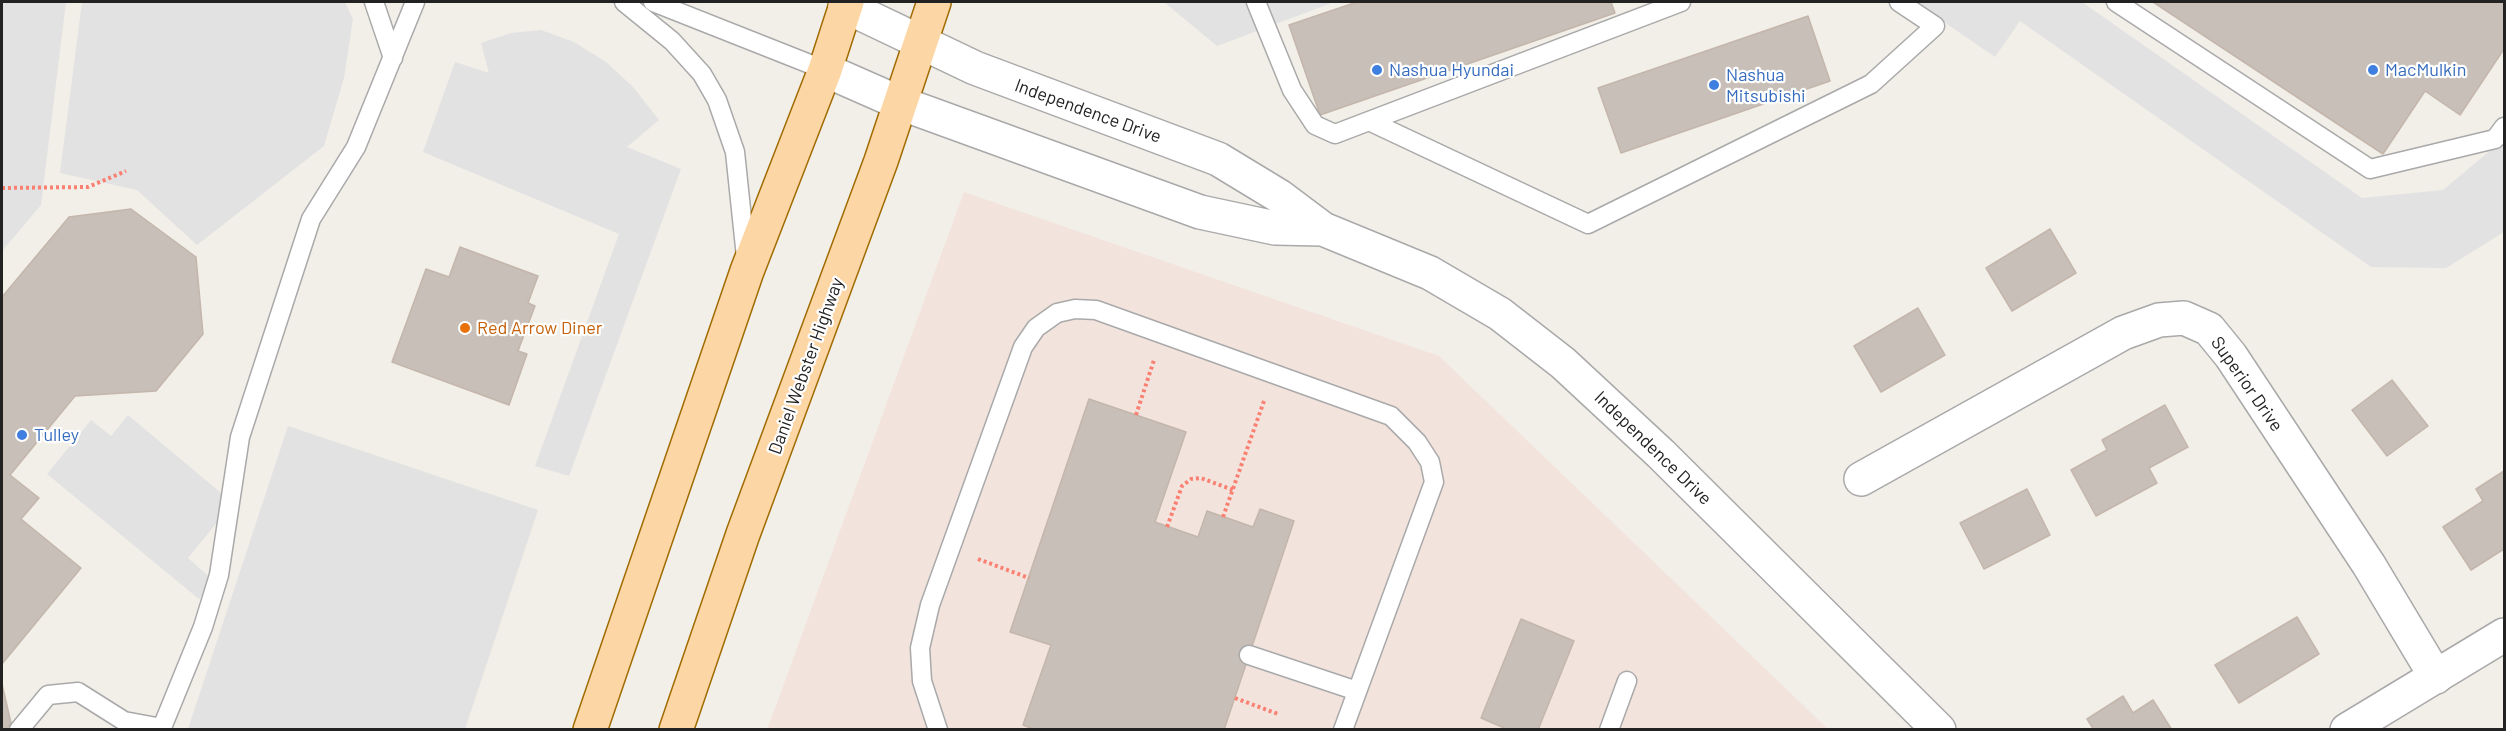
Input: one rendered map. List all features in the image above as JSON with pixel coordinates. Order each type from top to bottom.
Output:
[{"type":"main road","name":"Daniel Webster Highway","points":[[676,729],[743,534],[881,161],[934,2]]},
{"type":"main road","points":[[590,729],[747,271],[825,70],[842,3]]},
{"type":"street","name":"Independence Drive","points":[[842,3],[975,68],[1218,159],[1279,196],[1323,229],[1430,273],[1500,314],[1563,363],[1661,454],[1939,729]]},
{"type":"street","name":"Independence Drive","points":[[825,70],[900,103],[1200,212],[1275,228],[1323,229]]},
{"type":"street","name":"Superior Drive","points":[[1861,479],[2122,333],[2159,320],[2184,318],[2209,329],[2231,356],[2369,565],[2436,677]]},
{"type":"street","points":[[2347,729],[2505,635]]},
{"type":"lane","points":[[374,2],[393,58]]},
{"type":"lane","points":[[19,729],[48,695],[78,692],[124,721],[161,729],[203,627],[219,575],[240,437],[311,219],[356,147],[416,2]]},
{"type":"lane","points":[[624,2],[672,41],[702,74],[717,99],[735,152],[747,271]]},
{"type":"lane","points":[[653,2],[825,70]]},
{"type":"lane","points":[[1256,2],[1292,90],[1315,125],[1335,134],[1681,2]]},
{"type":"lane","points":[[1369,121],[1588,224],[1870,84],[1935,27],[1899,2]]},
{"type":"lane","points":[[2116,2],[2370,169],[2495,140],[2505,127]]},
{"type":"lane","points":[[938,729],[922,681],[920,648],[930,605],[1023,347],[1036,328],[1057,313],[1096,310],[1390,416],[1417,442],[1430,462],[1434,482],[1343,729]]},
{"type":"lane","points":[[1249,655],[1357,691]]},
{"type":"lane","points":[[1609,729],[1627,681]]},
{"type":"path","points":[[2,188],[88,187],[126,171]]},
{"type":"path","points":[[1136,415],[1154,359]]},
{"type":"path","points":[[1223,518],[1266,398]]},
{"type":"path","points":[[1167,527],[1182,486],[1191,480],[1201,478],[1233,490]]},
{"type":"path","points":[[974,558],[1029,578]]},
{"type":"path","points":[[1235,698],[1278,714]]},
{"type":"shaded area","points":[[2,2],[66,2],[41,205],[2,251]]},
{"type":"shaded area","points":[[82,2],[345,2],[353,19],[344,78],[324,146],[197,245],[137,190],[60,173]]},
{"type":"shaded area","points":[[1164,2],[1334,2],[1217,46]]},
{"type":"shaded area","points":[[1915,2],[2082,2],[2362,198],[2443,190],[2504,139],[2504,232],[2446,268],[2371,267],[2020,21],[1995,57]]},
{"type":"shaded area","points":[[541,30],[574,42],[606,62],[633,87],[659,120],[627,147],[681,169],[569,476],[535,466],[619,234],[423,152],[455,62],[489,73],[481,43],[511,33]]},
{"type":"shaded area","points":[[964,192],[1439,356],[1828,729],[767,730]]},
{"type":"shaded area","points":[[128,415],[233,503],[188,558],[214,581],[199,599],[47,474],[91,420],[111,436]]},
{"type":"shaded area","points":[[288,426],[538,510],[465,729],[188,729]]},
{"type":"building","name":"Nashua Hyundai","points":[[1357,2],[1611,2],[1615,13],[1320,115],[1289,25]]},
{"type":"building","name":"MacMulkin","points":[[2153,2],[2504,2],[2504,49],[2460,115],[2425,91],[2383,154]]},
{"type":"building","name":"Nashua Mitsubishi","points":[[1808,16],[1830,81],[1621,153],[1598,88]]},
{"type":"building","name":"Tulley","points":[[131,209],[196,257],[203,334],[156,391],[75,396],[10,475],[39,498],[21,519],[81,568],[2,664],[2,297],[69,217]]},
{"type":"building","points":[[2050,229],[2076,273],[2012,311],[1986,268]]},
{"type":"building","name":"Red Arrow Diner","points":[[460,247],[538,276],[528,303],[535,306],[518,351],[527,354],[509,405],[392,362],[426,269],[449,277]]},
{"type":"building","points":[[1918,308],[1945,355],[1881,392],[1854,346]]},
{"type":"building","points":[[2392,380],[2428,426],[2387,456],[2352,410]]},
{"type":"building","points":[[1089,399],[1186,432],[1155,522],[1198,537],[1207,511],[1253,527],[1260,509],[1294,521],[1224,730],[1036,730],[1023,725],[1051,645],[1010,632]]},
{"type":"building","points":[[2165,405],[2188,447],[2149,468],[2157,483],[2096,516],[2071,470],[2107,450],[2102,440]]},
{"type":"building","points":[[2504,471],[2504,549],[2471,570],[2443,527],[2483,501],[2476,489]]},
{"type":"building","points":[[2027,489],[2050,535],[1984,569],[1960,523]]},
{"type":"building","points":[[2297,617],[2319,654],[2239,703],[2215,665]]},
{"type":"building","points":[[1521,619],[1574,641],[1538,730],[1509,730],[1481,718]]},
{"type":"building","points":[[2,684],[11,723],[6,730],[2,730]]},
{"type":"building","points":[[2123,696],[2133,713],[2153,700],[2172,730],[2094,730],[2087,719]]},
{"type":"place","name":"Nashua Hyundai","points":[[1377,70]]},
{"type":"place","name":"MacMulkin","points":[[2373,70]]},
{"type":"place","name":"Nashua Mitsubishi","points":[[1714,85]]},
{"type":"place","name":"Red Arrow Diner","points":[[465,328]]},
{"type":"place","name":"Tulley","points":[[22,435]]}]
